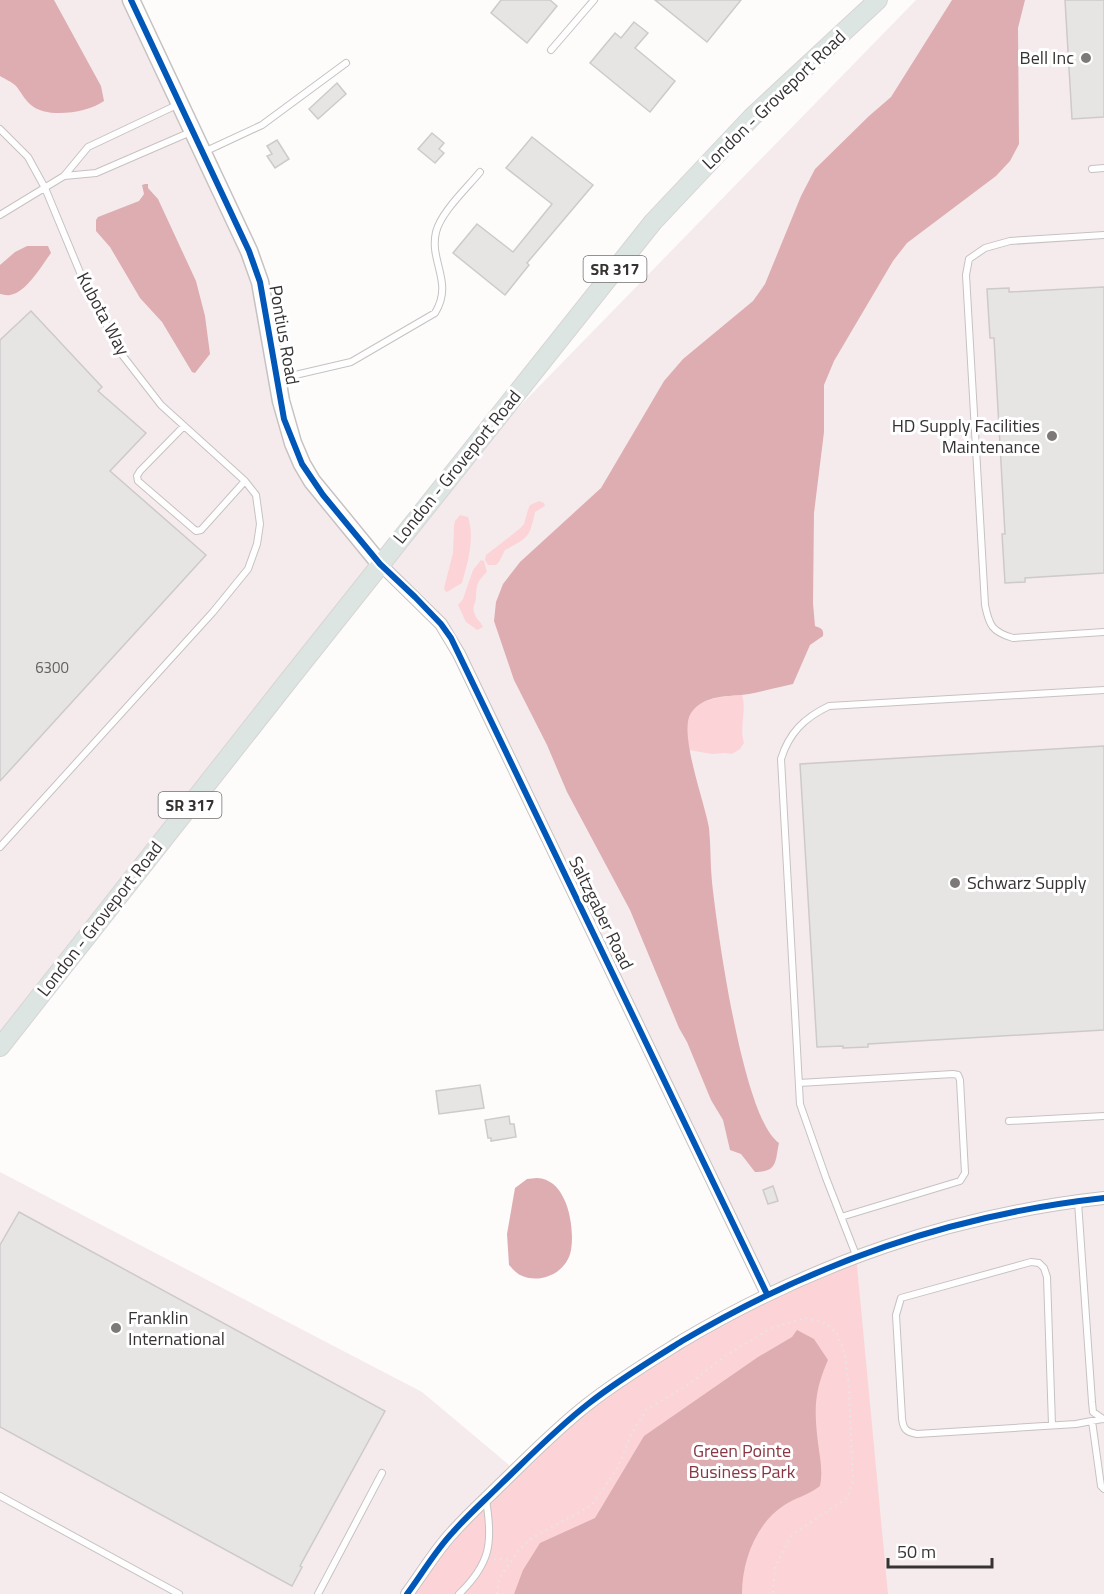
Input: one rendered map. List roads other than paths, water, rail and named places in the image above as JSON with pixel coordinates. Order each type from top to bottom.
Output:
[{"type":"main road","name":"London - Groveport Road","points":[[0,1047],[380,564],[653,222],[752,117],[878,0]]},
{"type":"street","name":"Pontius Road","points":[[131,0],[240,229],[260,282],[284,419],[302,464],[323,495],[380,564]]},
{"type":"street","name":"Saltzgaber Road","points":[[380,564],[441,624],[455,646],[767,1294]]},
{"type":"street","points":[[407,1594],[451,1533],[539,1446],[588,1404],[640,1367],[715,1322],[767,1294],[856,1256],[896,1242],[986,1218],[1104,1197]]},
{"type":"lane","points":[[551,50],[594,0]]},
{"type":"lane","points":[[204,152],[262,124],[346,63]]},
{"type":"lane","points":[[0,215],[64,176],[88,147],[180,104]]},
{"type":"lane","name":"Kubota Way","points":[[0,129],[28,157],[45,188],[84,282],[123,356],[161,405],[245,481]]},
{"type":"lane","points":[[64,176],[96,173],[194,130]]},
{"type":"lane","points":[[1092,169],[1104,168]]},
{"type":"lane","points":[[277,379],[351,362],[435,313],[440,305],[443,291],[443,275],[434,244],[436,230],[445,214],[480,172]]},
{"type":"lane","points":[[1104,235],[1010,241],[985,248],[969,259],[966,275],[985,605],[989,622],[999,634],[1013,638],[1104,632]]},
{"type":"lane","points":[[0,847],[213,612],[248,569],[257,544],[260,524],[256,495],[245,481],[201,530],[196,531],[138,481],[137,476],[140,471],[184,426]]},
{"type":"lane","points":[[856,1256],[800,1104],[781,759],[789,737],[801,723],[829,706],[1104,690]]},
{"type":"lane","points":[[799,1083],[953,1074],[958,1075],[960,1080],[965,1173],[960,1181],[842,1217]]},
{"type":"lane","points":[[1009,1121],[1104,1116]]},
{"type":"lane","points":[[1078,1200],[1093,1412],[1103,1419]]},
{"type":"lane","points":[[1052,1425],[1047,1277],[1044,1268],[1039,1263],[1031,1262],[901,1299],[896,1315],[902,1418],[903,1427],[908,1432],[917,1434],[1052,1425],[1103,1419]]},
{"type":"lane","points":[[1092,1421],[1101,1486],[1104,1489]]},
{"type":"lane","points":[[318,1594],[382,1473]]},
{"type":"lane","points":[[0,1496],[179,1594]]},
{"type":"lane","points":[[459,1594],[471,1581],[486,1556],[491,1536],[486,1500]]},
{"type":"place","name":"Bell Inc","points":[[1086,58]]},
{"type":"place","name":"HD Supply Facilities Maintenance","points":[[1052,436]]},
{"type":"place","name":"Schwarz Supply","points":[[955,883]]},
{"type":"place","name":"Franklin International","points":[[116,1328]]},
{"type":"park label","name":"Green Pointe Business Park","points":[[742,1461]]}]
